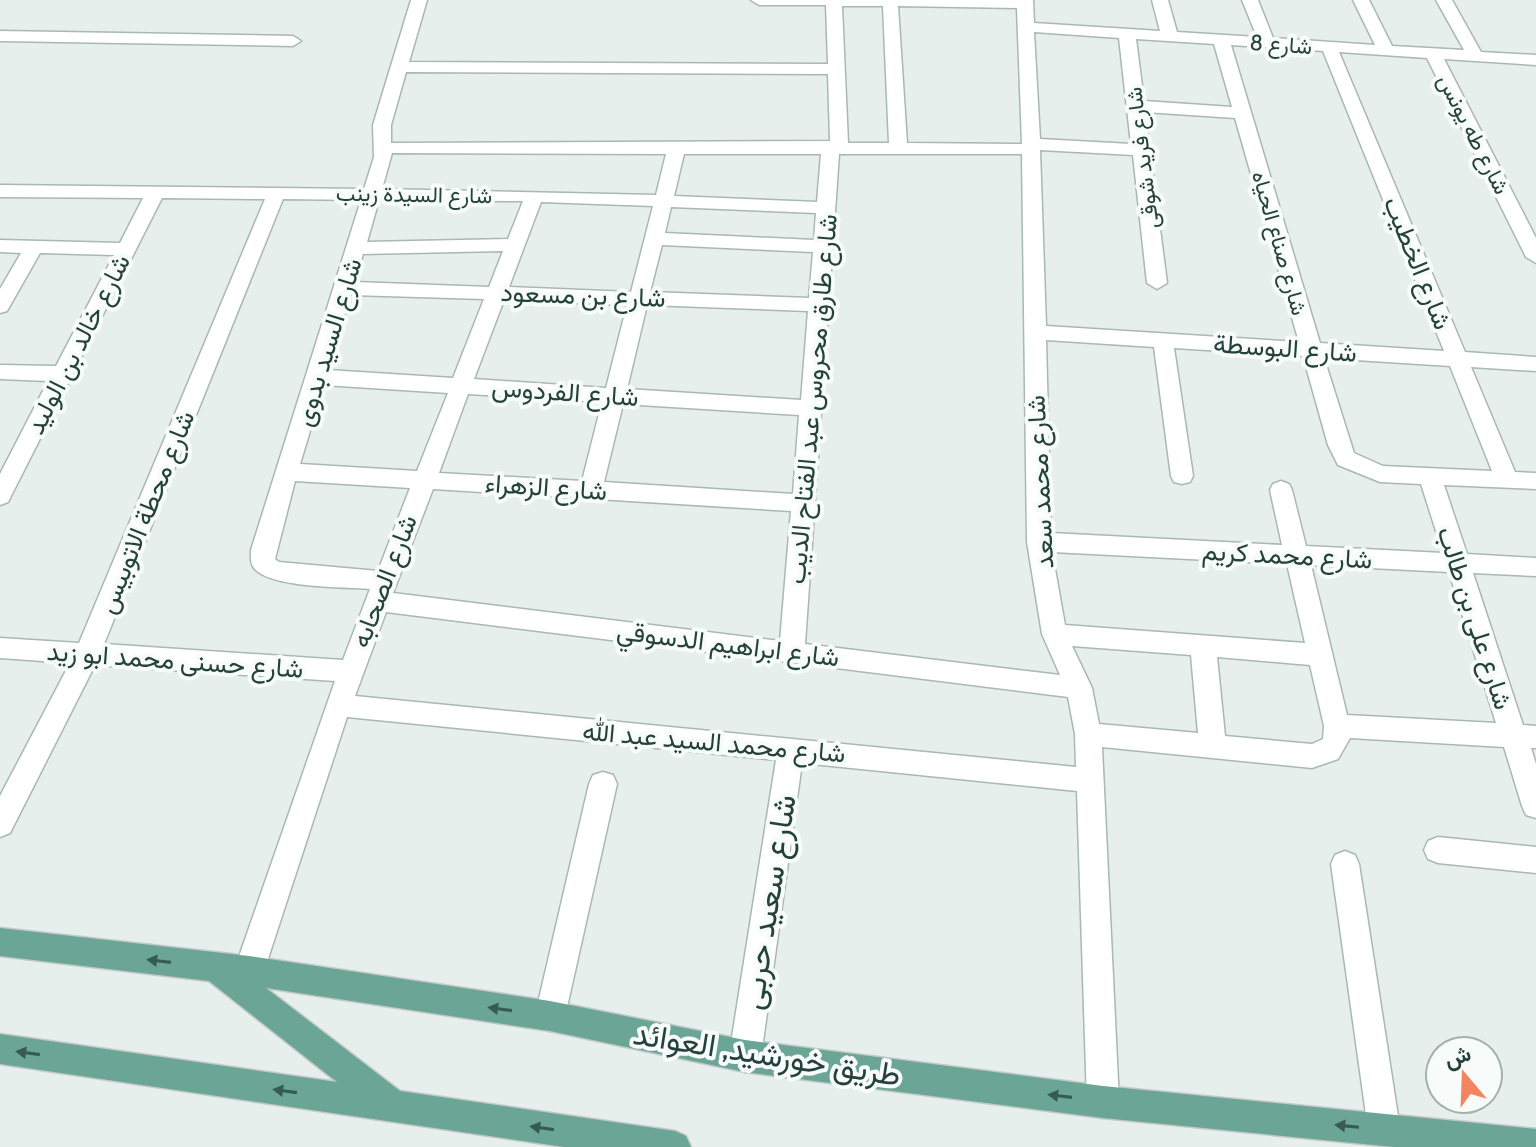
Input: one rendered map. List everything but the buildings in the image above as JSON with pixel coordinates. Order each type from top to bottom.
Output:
[{"type":"main road","name":"طريق خورشيد, العوائد","points":[[0,942],[249,971],[550,1016],[745,1056],[1103,1102],[1536,1145]]},
{"type":"main road","points":[[216,968],[394,1107]]},
{"type":"main road","points":[[0,1049],[675,1147]]},
{"type":"street","name":"شارع السيد بدوى","points":[[381,591],[274,571],[263,563],[263,550],[385,148],[382,125],[419,0]]},
{"type":"street","points":[[759,0],[1025,2]]},
{"type":"street","points":[[1160,0],[1170,37]]},
{"type":"street","points":[[1250,0],[1267,43]]},
{"type":"street","points":[[1361,0],[1386,51]]},
{"type":"street","points":[[1444,0],[1475,56]]},
{"type":"street","name":"شارع طارق محروس عبد الفتاح الديب","points":[[792,652],[835,146],[834,1]]},
{"type":"street","points":[[890,1],[898,147]]},
{"type":"street","name":"شارع محمد سعد","points":[[1025,2],[1039,542],[1054,634],[1079,688],[1088,734],[1103,1102]]},
{"type":"street","name":"شارع 8","points":[[1026,27],[1536,60]]},
{"type":"street","name":"شارع فريد شوقى","points":[[1127,34],[1157,283]]},
{"type":"street","points":[[0,36],[293,41]]},
{"type":"street","name":"شارع صناع الحياه","points":[[1221,40],[1339,445],[1346,459],[1380,474],[1430,476]]},
{"type":"street","name":"شارع الخطيب","points":[[1329,47],[1507,479]]},
{"type":"street","name":"شارع طه يونس","points":[[1433,53],[1536,257]]},
{"type":"street","points":[[401,67],[836,69]]},
{"type":"street","points":[[1136,106],[1242,113]]},
{"type":"street","points":[[385,148],[1031,146],[1141,150]]},
{"type":"street","points":[[591,490],[677,147]]},
{"type":"street","name":"شارع السيدة زينب","points":[[0,191],[534,196],[828,208]]},
{"type":"street","name":"شارع خالد بن الوليد","points":[[0,496],[155,193]]},
{"type":"street","name":"شارع محطة الاتوبيس","points":[[0,824],[87,655],[276,194]]},
{"type":"street","name":"شارع الصحابه","points":[[249,971],[338,705],[534,196]]},
{"type":"street","points":[[655,239],[825,247]]},
{"type":"street","points":[[356,248],[513,245]]},
{"type":"street","points":[[0,246],[127,249]]},
{"type":"street","points":[[0,306],[34,247]]},
{"type":"street","name":"شارع بن مسعود","points":[[345,288],[820,305]]},
{"type":"street","name":"شارع البوسطة","points":[[1034,332],[1536,364]]},
{"type":"street","points":[[1163,340],[1182,476]]},
{"type":"street","points":[[0,372],[64,374]]},
{"type":"street","name":"شارع الفردوس","points":[[318,377],[811,408]]},
{"type":"street","name":"شارع الزهراء","points":[[288,472],[804,503]]},
{"type":"street","points":[[1430,476],[1536,481]]},
{"type":"street","name":"شارع على بن طالب","points":[[1430,476],[1458,563],[1525,737],[1536,806]]},
{"type":"street","points":[[1088,734],[1312,756],[1326,754],[1334,747],[1338,738],[1337,726],[1281,490]]},
{"type":"street","name":"شارع محمد كريم","points":[[1039,542],[1536,567]]},
{"type":"street","name":"شارع ابراهيم الدسوقي","points":[[381,591],[792,652],[1079,688]]},
{"type":"street","points":[[1054,634],[1319,655]]},
{"type":"street","points":[[1203,646],[1213,747]]},
{"type":"street","name":"شارع حسنى محمد ابو زيد","points":[[0,648],[351,671]]},
{"type":"street","name":"شارع محمد السيد عبد الله","points":[[338,705],[1090,780]]},
{"type":"street","points":[[1337,726],[1525,737]]},
{"type":"street","name":"شارع سعيد حربى","points":[[745,1056],[791,749]]},
{"type":"street","points":[[550,1016],[603,784]]},
{"type":"street","points":[[1438,850],[1536,860]]},
{"type":"street","points":[[1345,864],[1384,1129]]}]
